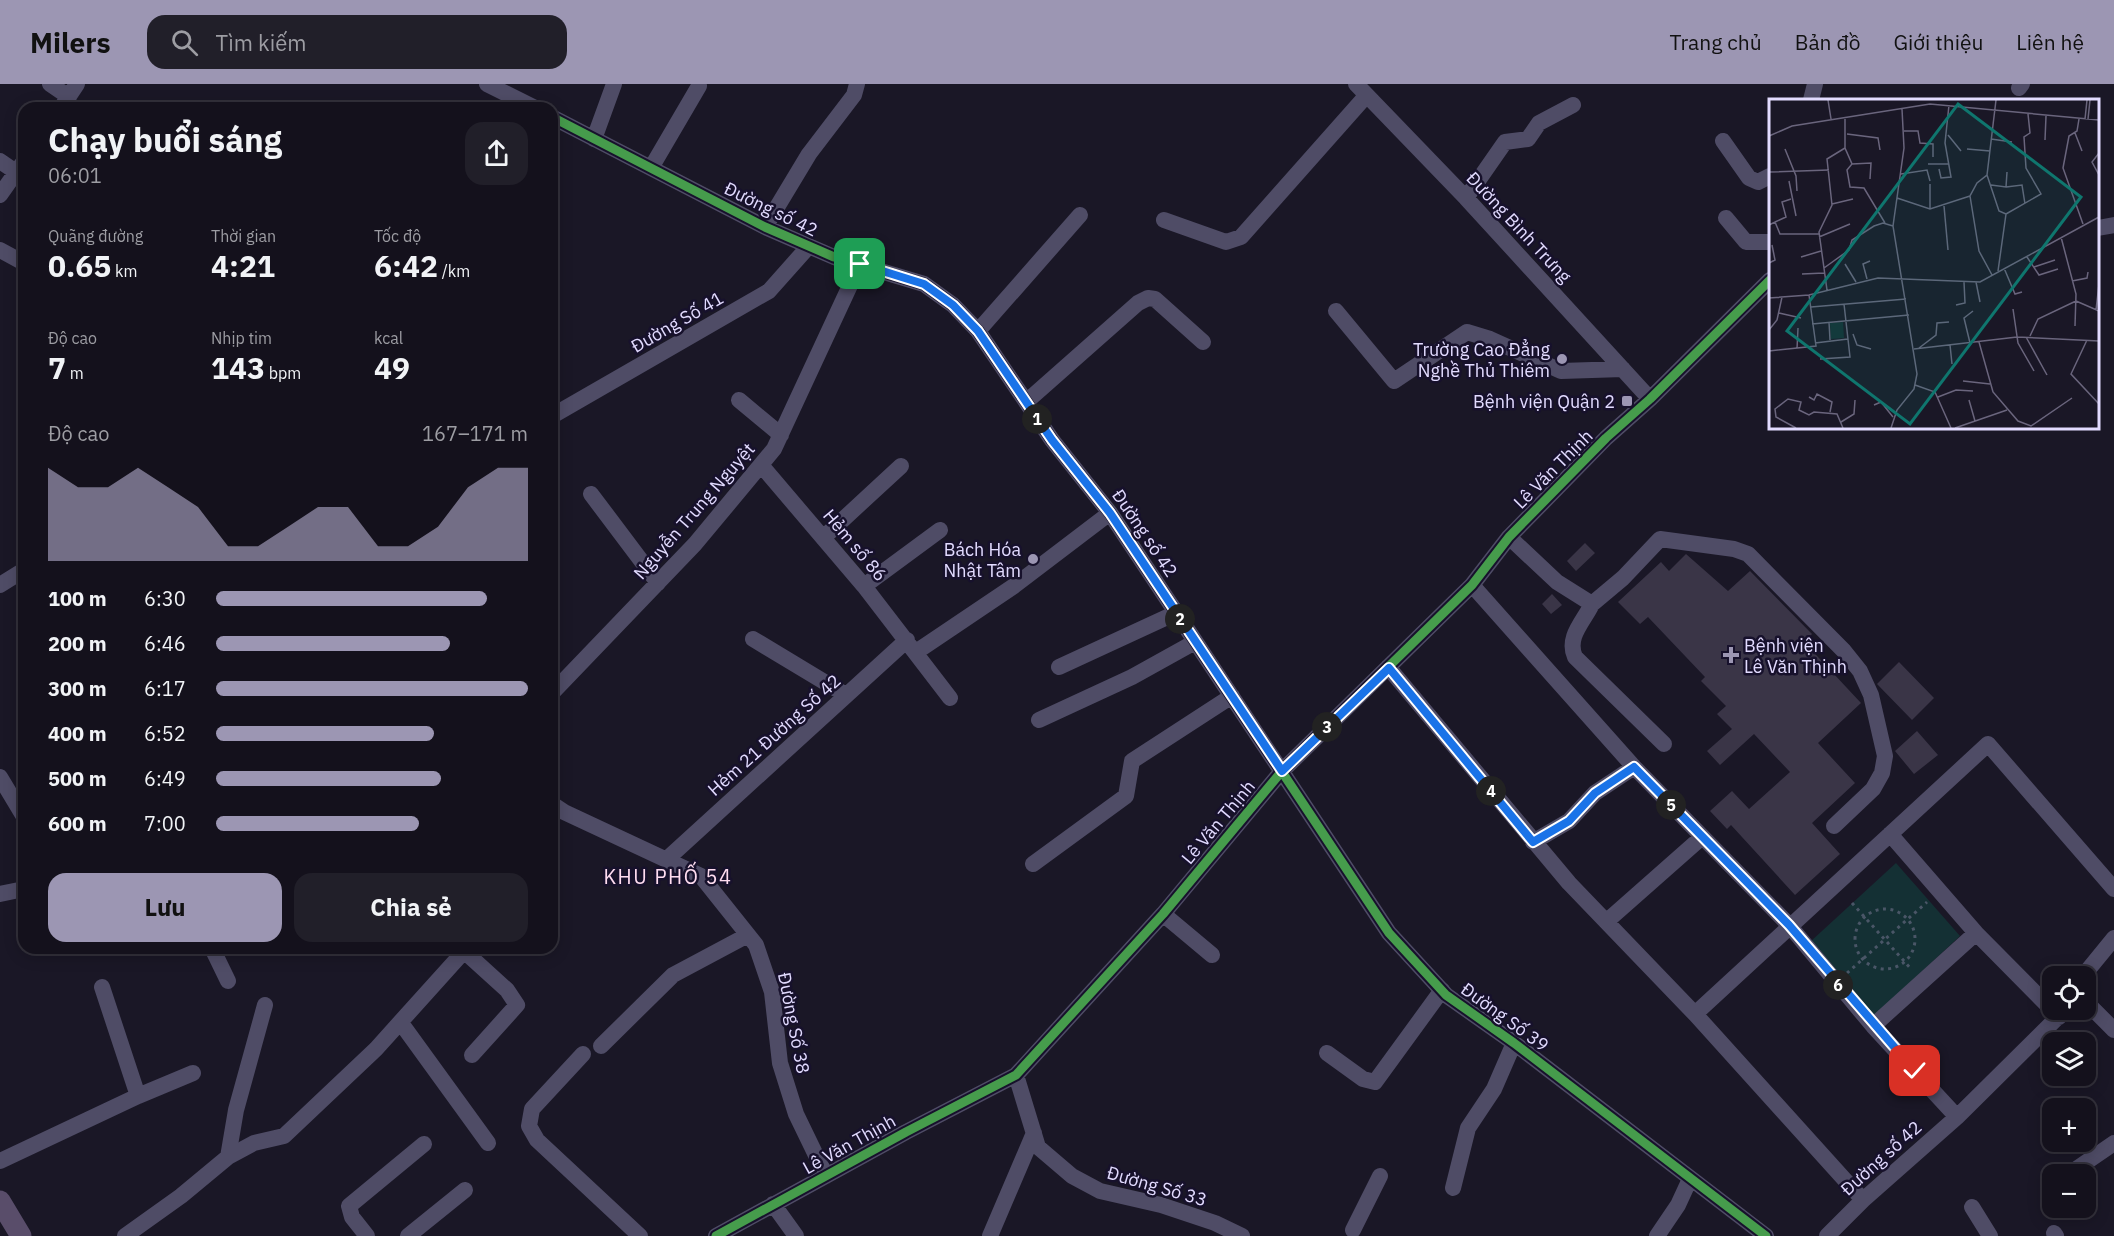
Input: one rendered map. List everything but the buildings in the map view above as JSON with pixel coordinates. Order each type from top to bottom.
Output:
[{"type":"main road","points":[[0,1201],[21,1236]]},
{"type":"street","points":[[50,84],[69,96]]},
{"type":"street","points":[[487,84],[523,102]]},
{"type":"street","points":[[594,139],[614,84]]},
{"type":"street","points":[[765,227],[809,154],[854,95],[857,84]]},
{"type":"street","points":[[1811,99],[1815,84]]},
{"type":"street","points":[[651,168],[699,86]]},
{"type":"street","points":[[1164,220],[1226,242],[1241,237],[1361,90]]},
{"type":"street","name":"Đường Bình Trưng","points":[[1361,90],[1466,198],[1650,399]]},
{"type":"street","points":[[1466,198],[1505,142],[1528,139],[1539,123],[1573,105]]},
{"type":"street","name":"Đường số 42","points":[[558,120],[765,227],[809,246],[924,284],[953,305],[978,331],[1052,440],[1110,513],[1282,771]]},
{"type":"street","points":[[1723,141],[1749,177],[1758,182],[1769,176]]},
{"type":"street","points":[[0,161],[18,166]]},
{"type":"street","points":[[0,195],[18,170]]},
{"type":"street","points":[[978,331],[1080,215]]},
{"type":"street","points":[[1726,218],[1746,242],[1769,242]]},
{"type":"street","points":[[2099,228],[2114,225]]},
{"type":"street","name":"Đường Số 41","points":[[558,413],[769,291],[809,246]]},
{"type":"street","points":[[0,250],[18,260]]},
{"type":"street","name":"Nguyễn Trung Nguyệt","points":[[558,687],[695,544],[774,449],[860,264]]},
{"type":"street","name":"Lê Văn Thịnh","points":[[716,1236],[1016,1075],[1163,914],[1282,771],[1472,585],[1509,537],[1606,438],[1650,399],[1769,281]]},
{"type":"street","points":[[1026,402],[1138,303],[1148,298],[1155,299],[1203,342]]},
{"type":"street","points":[[1336,311],[1394,381],[1467,332],[1490,339],[1561,371],[1623,369]]},
{"type":"street","points":[[739,400],[781,435]]},
{"type":"street","name":"Hẻm số 86","points":[[761,465],[864,586],[912,646],[950,699]]},
{"type":"street","points":[[823,537],[901,466]]},
{"type":"street","points":[[591,494],[658,583]]},
{"type":"street","name":"Hẻm 21 Đường Số 42","points":[[666,859],[846,695],[912,646],[1014,586],[1110,513]]},
{"type":"street","points":[[864,586],[940,530]]},
{"type":"street","points":[[1509,537],[1557,582],[1592,604]]},
{"type":"street","points":[[1664,744],[1575,657],[1572,651],[1574,635],[1592,604],[1623,578],[1660,539],[1734,549],[1748,554],[1844,651],[1860,671],[1871,695],[1885,756],[1882,773],[1873,789],[1834,826]]},
{"type":"street","points":[[0,585],[18,574]]},
{"type":"street","points":[[1472,585],[1634,767],[1701,838],[1789,925],[1873,1026],[1957,1117]]},
{"type":"street","points":[[1059,667],[1176,613]]},
{"type":"street","points":[[753,639],[846,695]]},
{"type":"street","points":[[1039,720],[1132,677],[1195,642]]},
{"type":"street","points":[[1389,668],[1569,883],[1695,1014],[1863,1200]]},
{"type":"street","points":[[1033,864],[1126,796],[1132,760],[1232,696]]},
{"type":"street","points":[[1695,1014],[1988,744],[2114,889]]},
{"type":"street","points":[[1533,842],[1569,821],[1595,793],[1634,767]]},
{"type":"street","name":"Đường Số 39","points":[[1282,771],[1389,933],[1442,990],[1766,1236]]},
{"type":"street","points":[[0,777],[18,807]]},
{"type":"street","name":"Đường Số 38","points":[[558,808],[700,876],[748,934],[756,945],[772,992],[780,1063],[796,1114],[826,1176]]},
{"type":"street","points":[[1890,834],[1976,933],[2042,994]]},
{"type":"street","points":[[1607,921],[1701,838]]},
{"type":"street","points":[[0,894],[18,890]]},
{"type":"street","points":[[1163,914],[1212,955]]},
{"type":"street","points":[[1873,1026],[1976,933]]},
{"type":"street","points":[[601,1046],[673,975],[748,934]]},
{"type":"street","points":[[2091,966],[2114,938]]},
{"type":"street","points":[[215,954],[228,981]]},
{"type":"street","points":[[125,1236],[181,1196],[228,1157],[254,1143],[284,1136],[400,1023],[461,954]]},
{"type":"street","points":[[469,954],[507,990],[517,1005],[472,1056]]},
{"type":"street","points":[[102,987],[138,1096]]},
{"type":"street","points":[[1327,1053],[1364,1079],[1375,1082],[1442,990]]},
{"type":"street","points":[[228,1157],[238,1100],[265,1005]]},
{"type":"street","points":[[2096,1012],[2114,1030]]},
{"type":"street","name":"Đường số 42","points":[[1827,1236],[1863,1200],[1957,1117],[2055,1020]]},
{"type":"street","points":[[400,1023],[488,1143]]},
{"type":"street","points":[[1453,1188],[1468,1128],[1494,1089],[1514,1043]]},
{"type":"street","points":[[583,1054],[532,1109],[529,1126],[537,1140],[640,1236]]},
{"type":"street","points":[[0,1161],[138,1096],[193,1073]]},
{"type":"street","name":"Đường Số 33","points":[[1016,1075],[1038,1147],[1072,1176],[1100,1191],[1161,1205],[1215,1223],[1242,1236]]},
{"type":"street","points":[[990,1236],[1034,1133]]},
{"type":"street","points":[[2084,1164],[2114,1143]]},
{"type":"street","points":[[367,1236],[352,1217],[350,1206],[424,1144]]},
{"type":"street","points":[[1352,1234],[1380,1176]]},
{"type":"street","points":[[1657,1236],[1678,1205],[1690,1179]]},
{"type":"street","points":[[408,1236],[465,1190]]},
{"type":"street","points":[[773,1204],[796,1236]]},
{"type":"street","points":[[1972,1207],[1990,1236]]},
{"type":"path","points":[[1842,978],[1929,900]]},
{"type":"path","points":[[1852,903],[1917,976]]},
{"type":"path","points":[[1881,909],[1891,909],[1908,919],[1915,936],[1914,946],[1904,962],[1888,969],[1870,965],[1863,959],[1855,942],[1856,933],[1864,917],[1881,909]]},
{"type":"green space","points":[[1896,863],[1960,936],[1874,1016],[1810,942]]},
{"type":"cycle path","points":[[558,120],[765,227],[834,257],[924,284],[953,305],[978,331],[1052,440],[1110,513],[1389,933],[1446,995],[1514,1043],[1766,1236]]},
{"type":"cycle path","points":[[716,1236],[1016,1075],[1163,914],[1282,771],[1472,585],[1509,537],[1606,438],[1650,399],[1769,281]]},
{"type":"place","name":"Trường Cao Đẳng Nghề Thủ Thiêm","points":[[1562,359]]},
{"type":"place","name":"Bệnh viện Quận 2","points":[[1627,401]]},
{"type":"place","name":"Bách Hóa Nhật Tâm","points":[[1033,559]]},
{"type":"place","name":"Bệnh viện Lê Văn Thịnh","points":[[1731,655]]},
{"type":"district","name":"KHU PHỐ 54","points":[[668,876]]},
{"type":"route","points":[[860,264],[924,284],[953,305],[978,331],[1052,440],[1110,513],[1282,771],[1389,668],[1533,842],[1569,821],[1595,793],[1634,767],[1701,838],[1789,925],[1873,1026],[1915,1071]]}]
